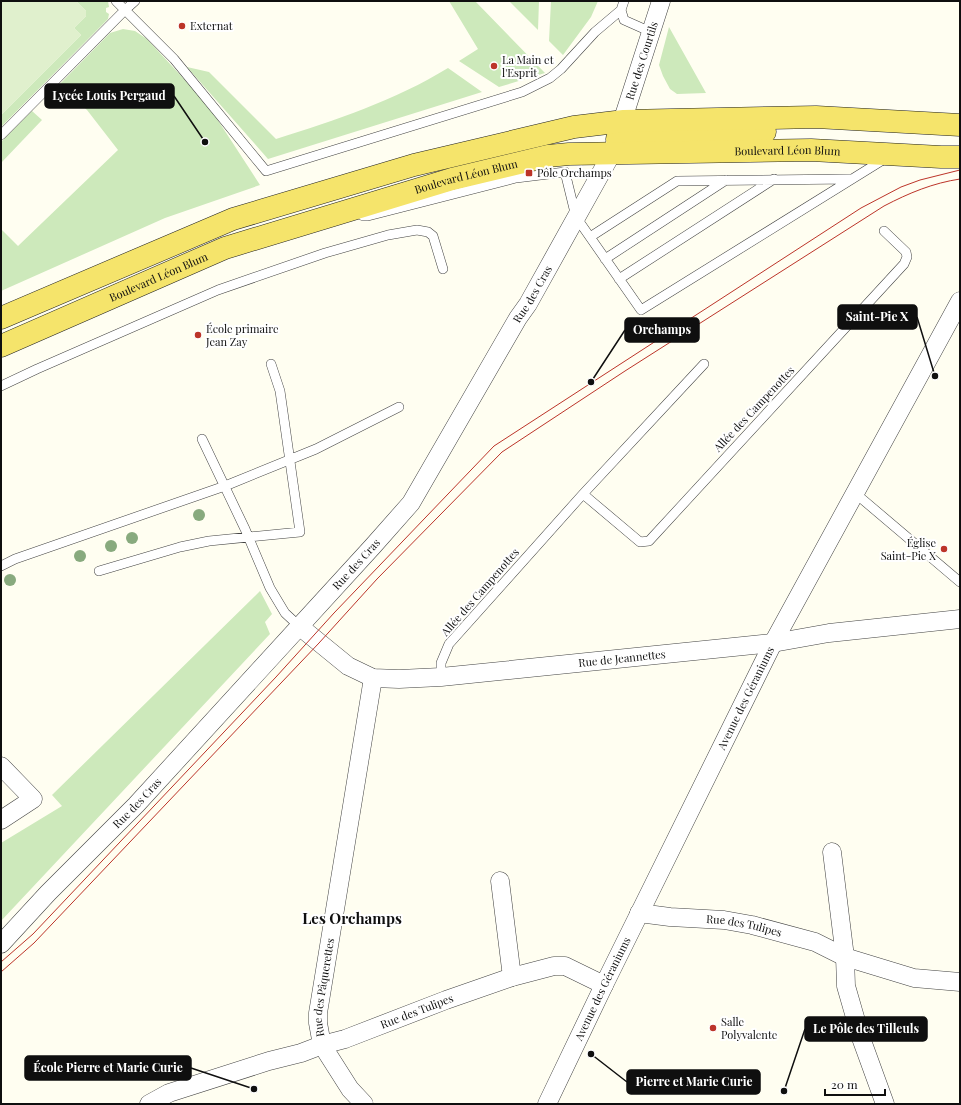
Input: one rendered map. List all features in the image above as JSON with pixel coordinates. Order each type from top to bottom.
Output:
[{"type":"main road","name":"Boulevard Léon Blum","points":[[1,346],[224,248],[452,179],[548,156],[569,154],[618,138],[816,117],[960,125]]},
{"type":"main road","name":"Boulevard Léon Blum","points":[[1,318],[233,219],[421,164],[574,127],[618,138],[811,150],[960,157]]},
{"type":"street","name":"Rue des Courtils","points":[[618,138],[661,1]]},
{"type":"street","name":"Rue des Cras","points":[[1,944],[48,893],[136,805],[373,546],[410,503],[518,318],[528,304],[618,138]]},
{"type":"street","name":"Avenue des Géraniums","points":[[547,1104],[639,913],[773,643],[959,303]]},
{"type":"street","name":"Rue de Jeannettes","points":[[299,626],[348,666],[373,678],[399,680],[773,643],[828,633],[960,619]]},
{"type":"street","name":"Rue des Pâquerettes","points":[[149,1104],[169,1093],[269,1061],[301,1053],[322,1045],[318,1013],[373,678]]},
{"type":"street","points":[[1,766],[33,799],[1,820]]},
{"type":"street","points":[[832,852],[845,957],[846,986],[861,1038],[885,1104]]},
{"type":"street","points":[[500,881],[512,976]]},
{"type":"street","name":"Rue des Tulipes","points":[[639,913],[670,917],[724,920],[752,925],[815,942],[845,957],[914,978],[960,982]]},
{"type":"street","name":"Rue des Tulipes","points":[[322,1045],[346,1039],[512,976],[554,966],[565,966],[604,985]]},
{"type":"street","points":[[322,1045],[350,1089],[364,1104]]},
{"type":"lane","points":[[116,1],[174,59],[266,171],[522,92],[550,78],[561,69],[595,32],[621,10],[624,1]]},
{"type":"lane","points":[[1,135],[135,1]]},
{"type":"lane","points":[[621,10],[624,20],[651,32]]},
{"type":"lane","points":[[333,215],[368,216],[516,178],[565,172],[576,217],[641,310],[892,154]]},
{"type":"lane","points":[[620,279],[774,179]]},
{"type":"lane","points":[[590,237],[677,181],[852,179]]},
{"type":"lane","points":[[605,259],[726,180]]},
{"type":"lane","points":[[1,386],[218,290],[325,253],[388,235],[417,230],[428,232],[433,236],[442,269]]},
{"type":"lane","name":"Allée des Campenottes","points":[[583,494],[640,542],[649,541],[904,264],[907,257],[906,252],[884,231]]},
{"type":"lane","points":[[99,571],[180,547],[209,541],[300,532],[280,391],[271,364]]},
{"type":"lane","name":"Allée des Campenottes","points":[[441,677],[440,663],[449,644],[583,494],[704,364]]},
{"type":"lane","points":[[1,566],[225,486],[316,449],[399,407]]},
{"type":"lane","points":[[202,439],[225,486],[270,588],[285,613],[299,626]]},
{"type":"lane","points":[[855,493],[960,582]]},
{"type":"green space","points":[[1,1],[76,1],[86,11],[86,16],[74,28],[81,35],[1,115]]},
{"type":"green space","points":[[76,1],[108,1],[109,7],[106,8],[106,12],[109,14],[108,19],[1,127],[1,115],[81,35],[74,28],[86,16],[86,11]]},
{"type":"green space","points":[[449,1],[475,1],[545,73],[499,87],[459,61],[478,49]]},
{"type":"green space","points":[[509,1],[539,1],[538,30]]},
{"type":"green space","points":[[551,1],[598,1],[591,17],[563,55],[549,41]]},
{"type":"green space","points":[[669,27],[706,93],[677,94],[670,89],[659,65]]},
{"type":"green space","points":[[123,29],[135,31],[147,39],[208,105],[260,185],[165,218],[1,291],[1,229],[18,246],[118,150],[87,110],[70,95],[58,105],[50,94],[110,33]]},
{"type":"green space","points":[[187,67],[209,72],[276,139],[320,125],[386,100],[428,80],[448,68],[482,92],[268,159]]},
{"type":"green space","points":[[32,111],[42,120],[1,163],[1,142]]},
{"type":"green space","points":[[260,591],[272,614],[265,622],[270,634],[1,921],[1,843],[62,806],[52,795]]},
{"type":"tram line","points":[[1,962],[33,934],[276,677],[334,613],[494,446],[861,208],[901,187],[920,180],[960,170]]},
{"type":"tram line","points":[[1,972],[34,943],[319,643],[377,579],[502,452],[625,371],[884,206],[921,189],[960,179]]},
{"type":"place","name":"Externat","points":[[182,26]]},
{"type":"place","name":"La Main et l'Esprit","points":[[494,66]]},
{"type":"place","name":"Lycée Louis Pergaud","points":[[205,142]]},
{"type":"place","name":"Pôle Orchamps","points":[[529,173]]},
{"type":"place","name":"École primaire Jean Zay","points":[[198,335]]},
{"type":"place","name":"Saint-Pie X","points":[[935,376]]},
{"type":"place","name":"Orchamps","points":[[591,382]]},
{"type":"place","name":"Église Saint-Pie X","points":[[944,549]]},
{"type":"place","name":"Salle Polyvalente","points":[[713,1028]]},
{"type":"place","name":"Pierre et Marie Curie","points":[[591,1054]]},
{"type":"place","name":"École Pierre et Marie Curie","points":[[254,1089]]},
{"type":"place","name":"Le Pôle des Tilleuls","points":[[784,1091]]},
{"type":"district","name":"Les Orchamps","points":[[352,919]]}]
